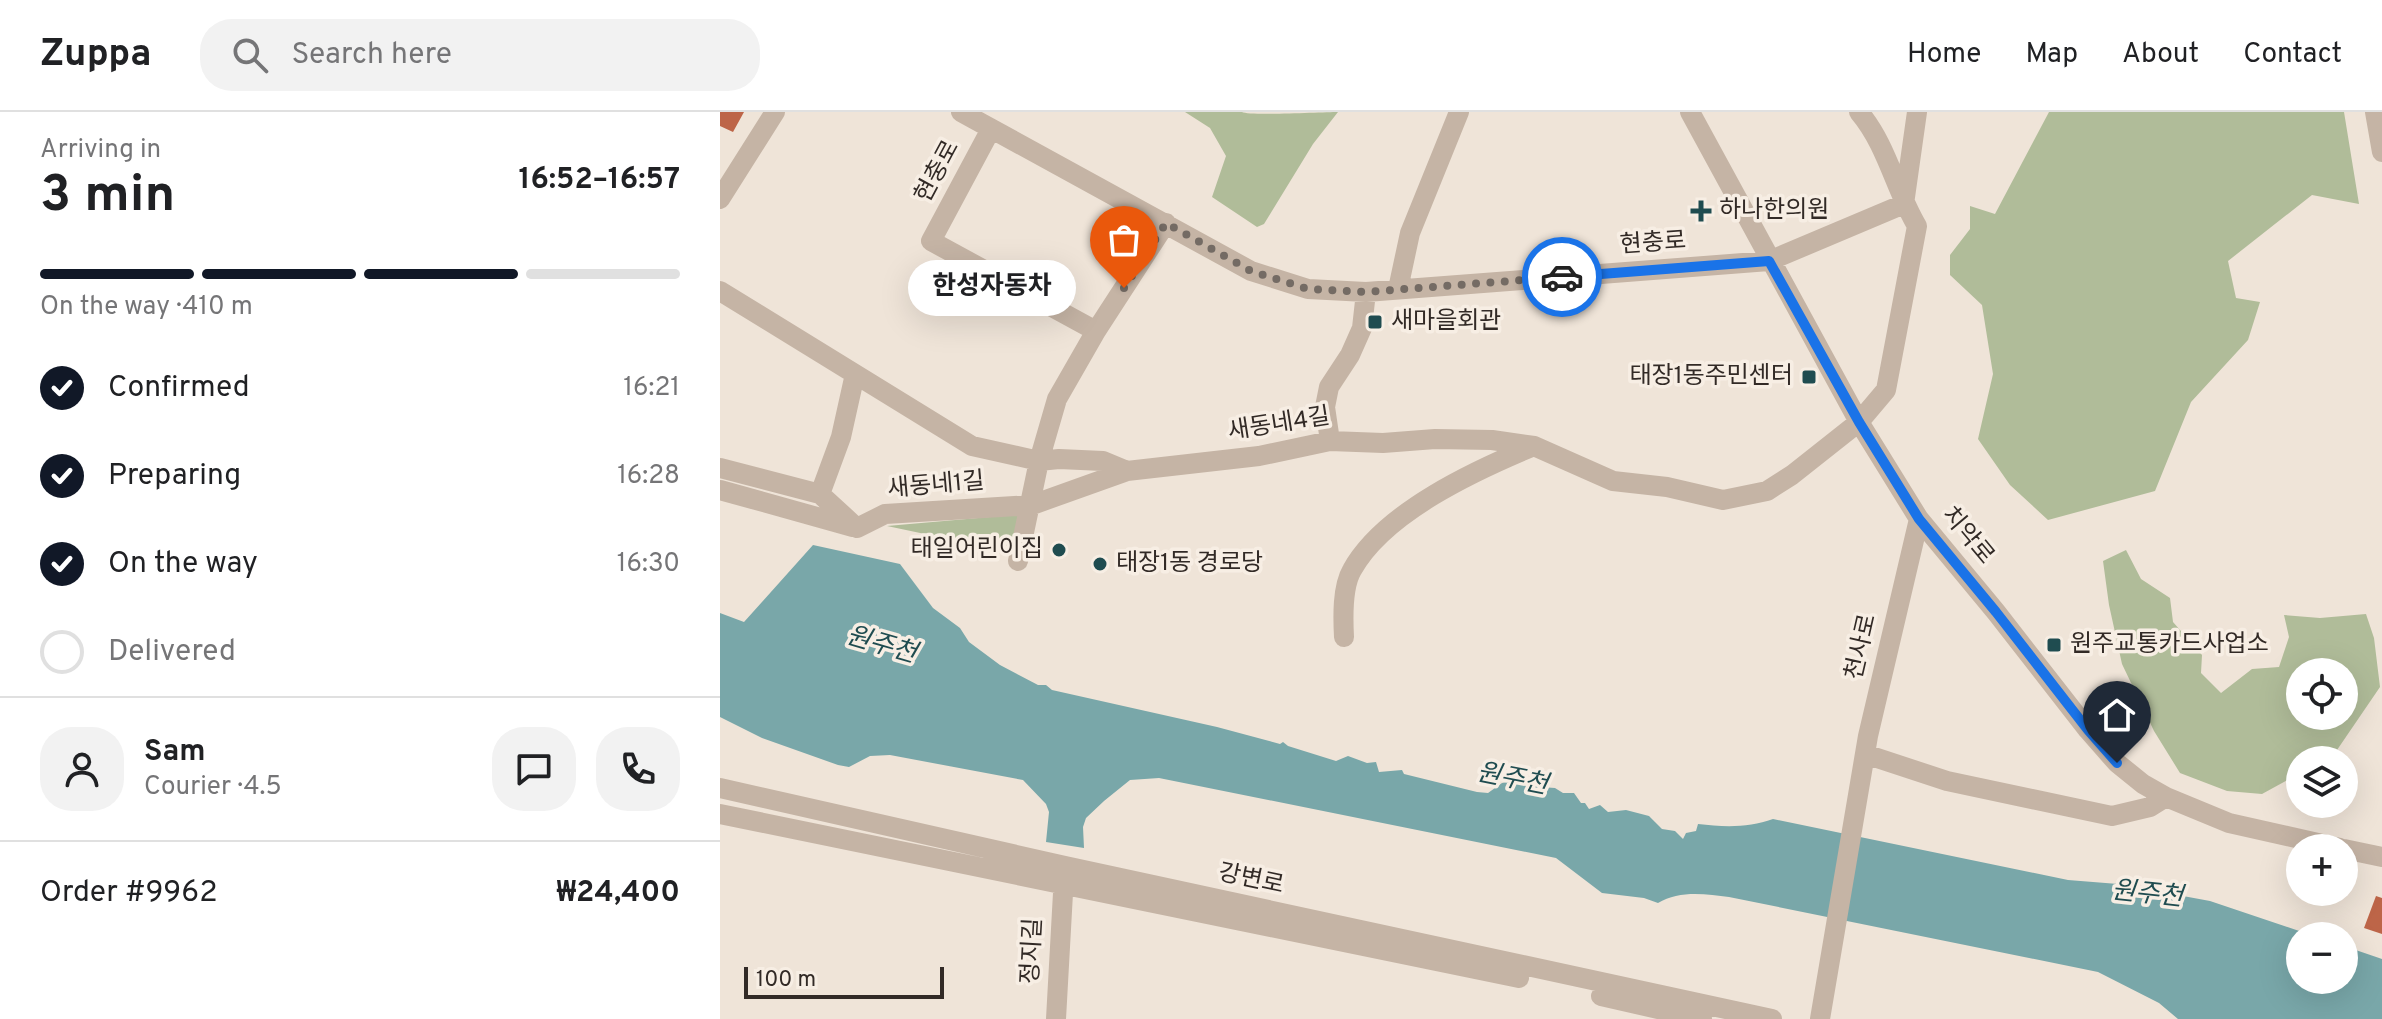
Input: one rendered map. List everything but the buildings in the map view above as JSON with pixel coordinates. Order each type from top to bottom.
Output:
[{"type":"street","points":[[720,199],[775,112]]},
{"type":"street","name":"현충로","points":[[961,112],[1251,271],[1308,289],[1366,292],[1769,261],[1904,204]]},
{"type":"street","points":[[1398,289],[1410,233],[1459,112]]},
{"type":"street","name":"치악로","points":[[1690,112],[1859,422],[1919,519],[2088,730],[2117,763],[2143,784],[2166,797],[2229,823],[2286,836]]},
{"type":"street","name":"새동네4길","points":[[720,291],[972,446],[1039,461],[1103,461],[1127,471],[1259,456],[1330,441],[1492,440],[1534,446],[1613,481],[1667,487],[1723,500],[1767,491],[1792,475],[1859,422],[1886,390],[1917,226],[1904,204],[1875,130],[1859,112]]},
{"type":"street","points":[[1904,204],[1917,112]]},
{"type":"street","points":[[2375,112],[2382,152]]},
{"type":"street","name":"현충로","points":[[991,129],[931,241],[1096,331]]},
{"type":"street","points":[[1018,561],[1039,461],[1057,399],[1096,331],[1166,223]]},
{"type":"street","points":[[1330,441],[1325,407],[1329,387],[1350,355],[1362,328],[1366,292]]},
{"type":"street","points":[[820,494],[841,437],[855,374]]},
{"type":"street","points":[[1344,637],[1343,617],[1350,573],[1365,551],[1393,524],[1436,493],[1480,468],[1534,446]]},
{"type":"street","points":[[720,468],[820,494],[857,528]]},
{"type":"street","name":"새동네1길","points":[[857,528],[885,514],[1032,505],[1127,471]]},
{"type":"street","points":[[720,490],[857,528]]},
{"type":"street","name":"천사로","points":[[1821,1014],[1858,788],[1919,519]]},
{"type":"street","points":[[1865,754],[1947,781],[2112,816],[2150,807],[2166,797]]},
{"type":"street","name":"강변로","points":[[720,788],[1064,876],[1702,1019]]},
{"type":"street","name":"강변로","points":[[720,814],[1064,876],[1772,1019]]},
{"type":"street","name":"치악로","points":[[2358,852],[2382,857]]},
{"type":"street","name":"정지길","points":[[1056,1019],[1064,876]]},
{"type":"green space","points":[[1185,112],[1338,112],[1313,144],[1264,224],[1257,227],[1212,197],[1226,156],[1210,128]]},
{"type":"green space","points":[[2049,112],[2344,112],[2359,204],[2312,195],[2228,261],[2236,298],[2260,302],[2248,340],[2191,402],[2155,491],[2048,520],[2010,485],[1978,439],[1993,374],[1982,305],[1950,275],[1950,255],[1970,229],[1970,206],[1995,214]]},
{"type":"green space","points":[[1023,514],[1015,553],[887,526]]},
{"type":"green space","points":[[2126,550],[2141,579],[2170,598],[2173,622],[2202,655],[2201,673],[2221,693],[2252,669],[2279,667],[2289,637],[2284,615],[2320,618],[2366,614],[2374,638],[2380,687],[2358,719],[2358,658],[2286,658],[2286,730],[2351,730],[2340,746],[2286,746],[2286,781],[2262,794],[2227,791],[2180,773],[2154,731],[2122,664],[2103,561]]},
{"type":"water","name":"원주천","points":[[813,545],[900,564],[933,608],[960,628],[969,642],[1000,665],[1052,690],[1280,744],[1283,742],[1336,761],[1348,756],[1367,763],[1376,762],[1379,772],[1402,770],[1404,774],[1477,792],[1488,793],[1502,783],[1520,780],[1555,788],[1563,793],[1574,793],[1589,809],[1600,805],[1608,812],[1626,810],[1649,816],[1662,829],[1675,831],[1683,839],[1686,833],[1696,831],[1698,824],[1736,826],[1773,819],[2068,880],[2118,884],[2210,901],[2286,927],[2286,994],[2358,994],[2358,951],[2382,959],[2382,1019],[2178,1019],[2159,1003],[2098,972],[1729,897],[1684,895],[1658,903],[1644,898],[1602,893],[1556,858],[1159,778],[1130,780],[1104,801],[1086,818],[1084,848],[1046,842],[1049,812],[1046,804],[1023,780],[890,755],[870,756],[849,767],[838,765],[762,738],[720,717],[720,613],[744,622]]},
{"type":"way so far","points":[[1124,288],[1166,223],[1251,271],[1308,289],[1366,292],[1562,277]]},
{"type":"place","name":"하나한의원","points":[[1701,211]]},
{"type":"place","name":"한성자동차","points":[[1124,288]]},
{"type":"place","name":"새마을회관","points":[[1375,322]]},
{"type":"place","name":"태장1동주민센터","points":[[1809,377]]},
{"type":"place","name":"태일어린이집","points":[[1059,550]]},
{"type":"place","name":"태장1동 경로당","points":[[1100,564]]},
{"type":"place","name":"원주교통카드사업소","points":[[2054,645]]},
{"type":"route","points":[[1562,277],[1769,261],[1859,422],[1919,519],[2117,763]]}]
